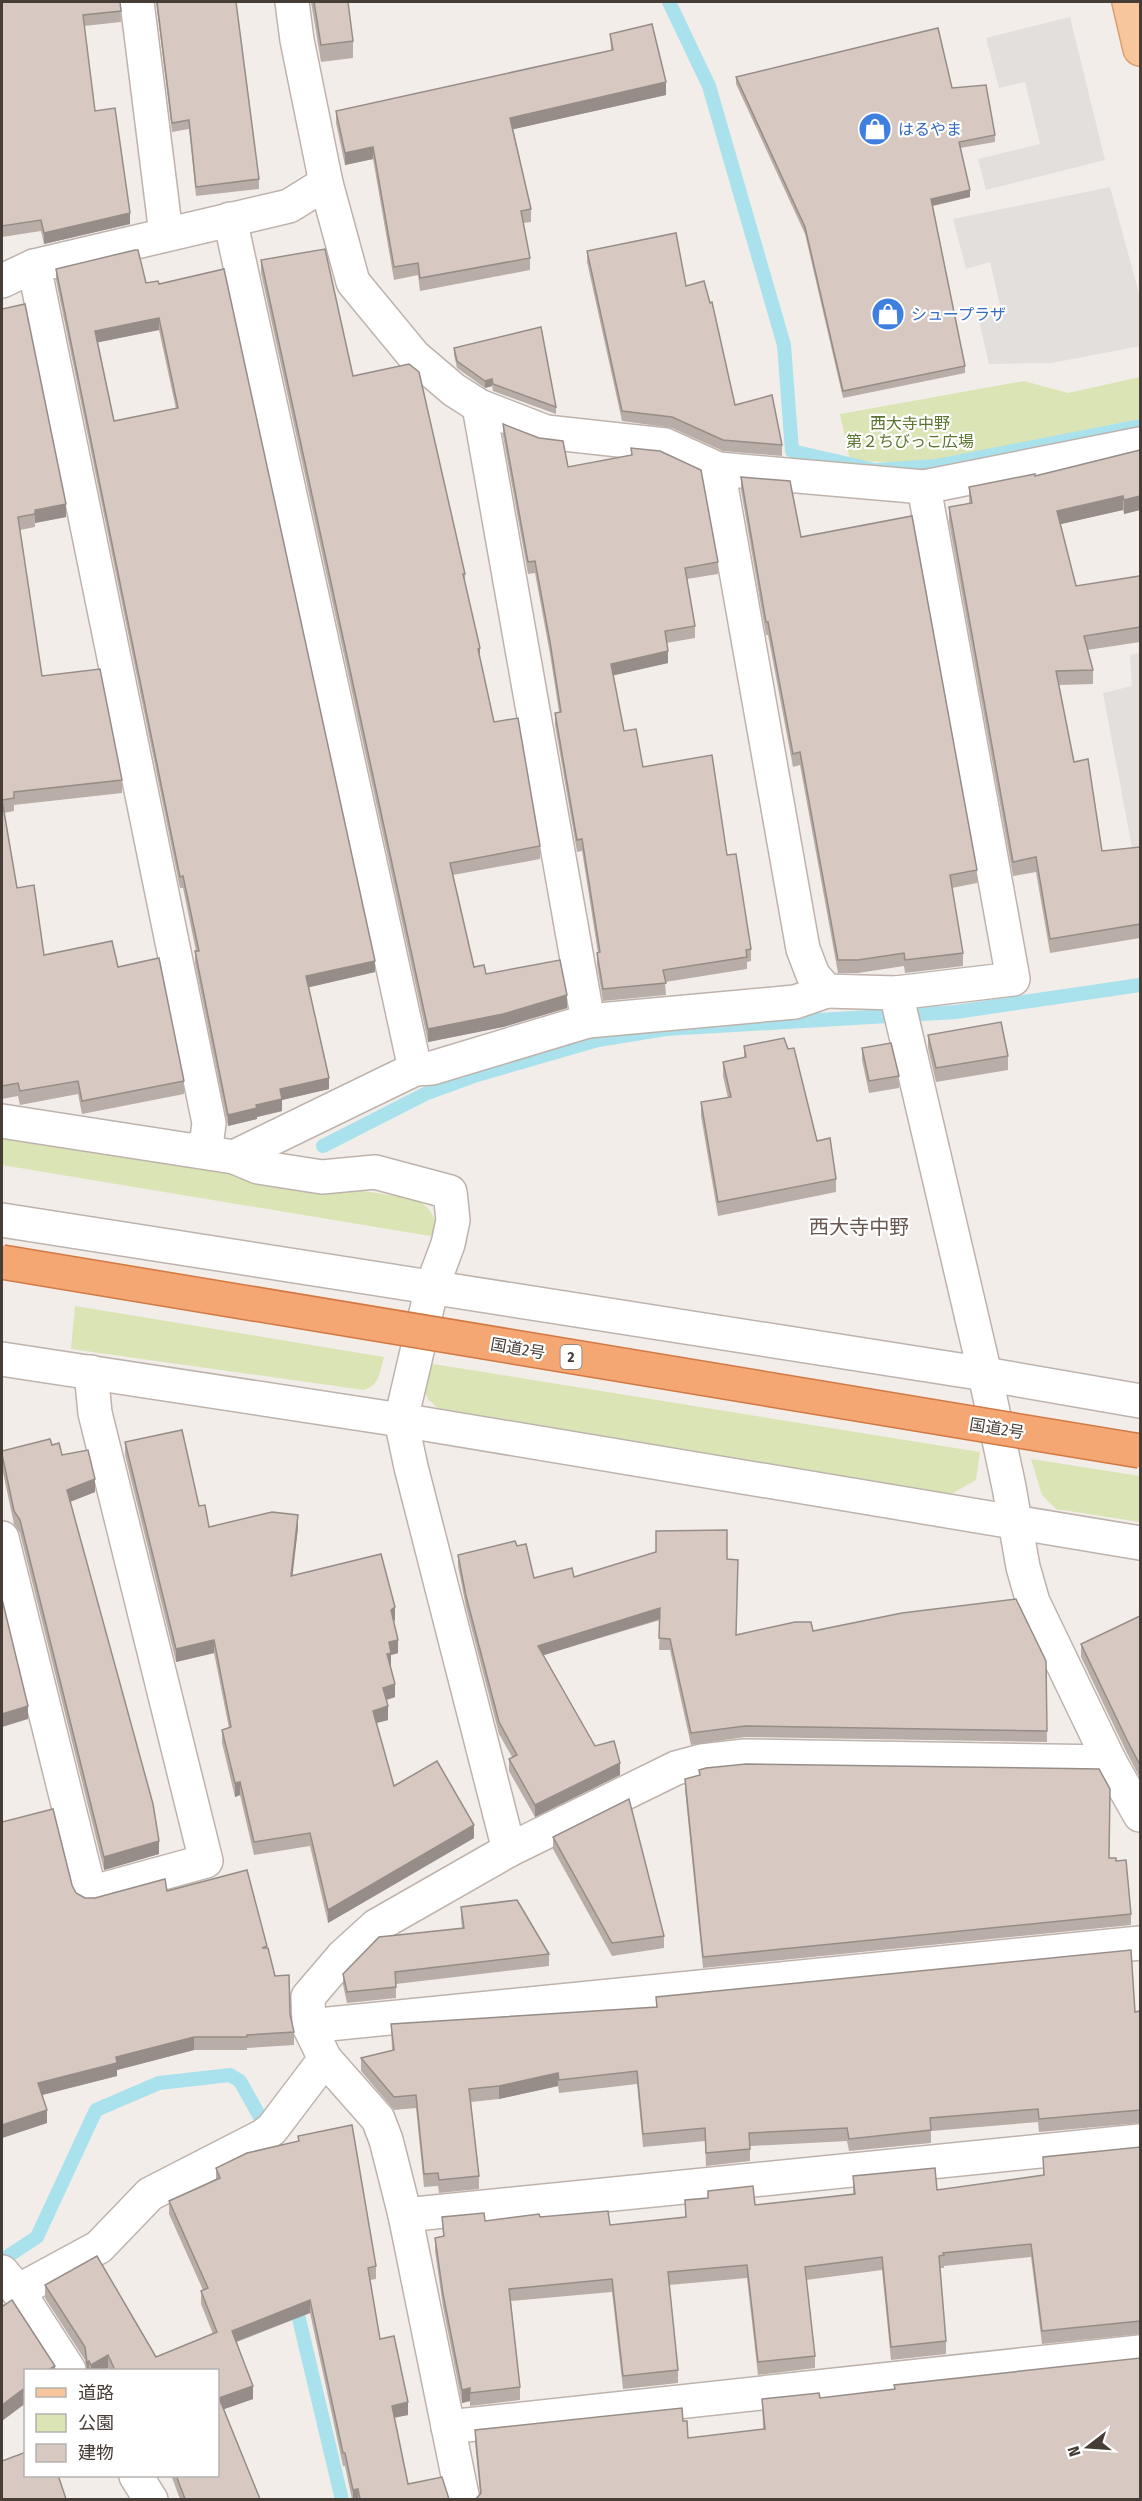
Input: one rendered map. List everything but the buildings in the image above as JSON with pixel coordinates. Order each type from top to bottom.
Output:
[{"type":"highway","name":"国道2号","points":[[2,1262],[1140,1451]]},
{"type":"main road","points":[[1129,2],[1140,49]]},
{"type":"street","points":[[137,2],[166,234]]},
{"type":"street","points":[[292,2],[297,40],[326,183],[353,282],[414,356],[454,390],[479,406],[546,432],[665,446],[718,469],[924,487],[1140,444]]},
{"type":"street","points":[[2,280],[34,266],[289,206],[326,183]]},
{"type":"street","points":[[230,219],[415,1069]]},
{"type":"street","points":[[34,266],[208,1123],[207,1139],[198,1150]]},
{"type":"street","points":[[479,406],[588,1020]]},
{"type":"street","points":[[718,469],[803,949],[813,975],[826,991]]},
{"type":"street","points":[[234,1156],[415,1069],[432,1068],[588,1020],[795,1002],[826,991],[900,1008],[1013,979],[924,487]]},
{"type":"street","points":[[900,1008],[985,1374],[1023,1568],[1033,1602],[1110,1762],[1140,1815]]},
{"type":"street","points":[[2,1121],[234,1156],[258,1167],[322,1178],[375,1172],[450,1192],[453,1220],[448,1244],[432,1287],[401,1420],[509,1850]]},
{"type":"street","points":[[2,1220],[985,1374],[1140,1401]]},
{"type":"street","points":[[2,1359],[401,1420],[1140,1543]]},
{"type":"street","points":[[2,1538],[90,1893],[206,1861],[95,1413],[91,1372]]},
{"type":"street","points":[[463,2499],[405,2215],[386,2140],[378,2118],[325,2059],[309,2026],[308,1997],[343,1956],[376,1926],[509,1850],[676,1768],[702,1761],[745,1756],[1110,1762]]},
{"type":"street","points":[[309,2026],[1140,1943]]},
{"type":"street","points":[[68,2369],[10,2281],[99,2247],[150,2194],[267,2133],[325,2059]]},
{"type":"street","points":[[405,2215],[1140,2141]]},
{"type":"street","points":[[448,2427],[1140,2352]]},
{"type":"street","points":[[137,2477],[151,2499]]},
{"type":"green space","name":"西大寺中野 第２ちびっこ広場","points":[[1140,377],[1140,419],[914,464],[850,460],[840,414],[1024,381],[1068,393]]},
{"type":"green space","points":[[2,1135],[416,1199],[431,1212],[437,1231],[430,1236],[2,1165]]},
{"type":"green space","points":[[75,1306],[384,1357],[376,1381],[364,1390],[71,1349]]},
{"type":"green space","points":[[427,1363],[980,1452],[976,1480],[946,1497],[440,1410],[428,1399],[421,1386]]},
{"type":"green space","points":[[1031,1459],[1140,1476],[1140,1522],[1056,1509],[1042,1495]]},
{"type":"shaded area","points":[[1070,17],[1105,160],[986,190],[978,159],[1040,144],[1025,82],[999,88],[986,38]]},
{"type":"shaded area","points":[[1110,187],[1140,297],[1140,346],[1052,363],[989,364],[977,312],[1000,305],[990,262],[966,269],[953,219]]},
{"type":"shaded area","points":[[1140,653],[1140,852],[1133,853],[1103,693],[1132,686],[1130,655]]},
{"type":"waterway","points":[[669,2],[709,86],[784,345],[792,451],[875,470],[936,466],[1140,426]]},
{"type":"waterway","points":[[323,1146],[425,1094],[477,1075],[598,1040],[666,1029],[956,1012],[1140,985]]},
{"type":"waterway","points":[[2,2260],[37,2237],[96,2110],[159,2083],[230,2075],[240,2081],[269,2133]]},
{"type":"waterway","points":[[295,2302],[342,2500]]},
{"type":"place","name":"はるやま","points":[[875,129]]},
{"type":"place","name":"シュープラザ","points":[[888,314]]},
{"type":"district","name":"西大寺中野","points":[[859,1227]]}]
